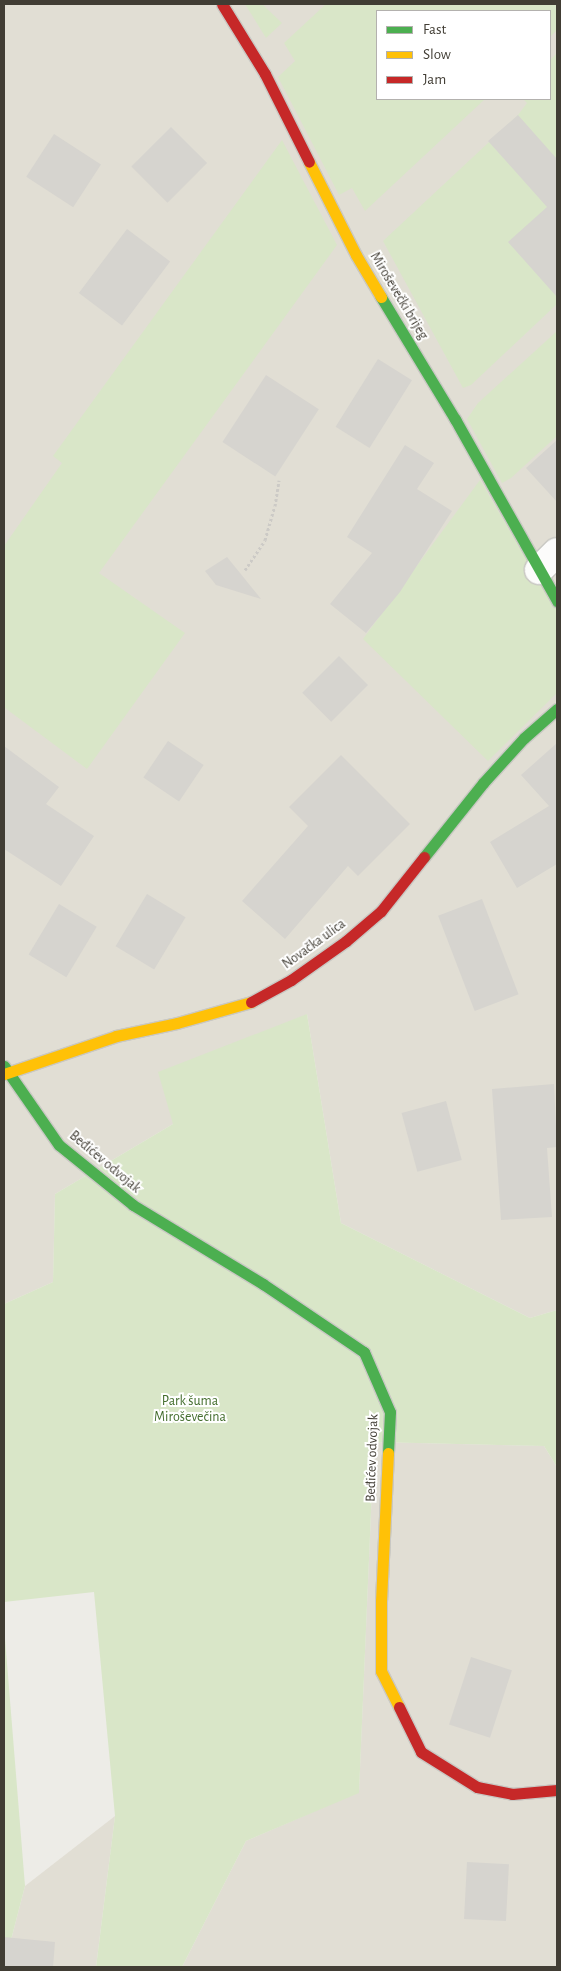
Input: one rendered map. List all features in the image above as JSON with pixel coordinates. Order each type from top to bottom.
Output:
[{"type":"street","name":"Miroševečki brijeg","points":[[222,4],[265,74],[356,255],[455,420],[548,561],[557,600]]},
{"type":"street","name":"Novačka ulica","points":[[5,1071],[116,1036],[177,1022],[249,1002],[291,980],[346,941],[381,911],[483,783],[524,738],[557,709]]},
{"type":"street","name":"Beđićev odvojak","points":[[5,1071],[59,1145],[133,1205],[263,1284],[364,1352],[390,1412],[381,1601],[381,1671],[421,1752],[477,1787],[512,1794],[557,1790]]},
{"type":"path","points":[[245,570],[265,540],[275,506],[279,480]]},
{"type":"shaded area","points":[[4,4],[557,4],[557,1310],[530,1318],[341,1223],[307,1014],[173,1124],[55,1194],[53,1282],[4,1304]]},
{"type":"shaded area","points":[[374,1442],[544,1446],[557,1467],[557,1967],[182,1967],[246,1841],[359,1792]]},
{"type":"shaded area","points":[[115,1816],[96,1967],[4,1967],[25,1886]]},
{"type":"green space","points":[[245,4],[262,4],[282,23],[266,38]]},
{"type":"green space","points":[[326,4],[557,4],[557,30],[551,36],[551,10],[376,10],[376,100],[484,100],[365,211],[352,188],[339,195],[278,77],[295,61],[284,43]]},
{"type":"green space","points":[[557,53],[557,304],[471,385],[463,388],[383,241],[518,115],[527,103],[524,100],[551,100],[551,59]]},
{"type":"green space","points":[[282,140],[337,245],[99,573],[185,633],[87,769],[4,709],[4,546],[62,463],[53,456]]},
{"type":"green space","points":[[557,331],[557,436],[511,478],[502,483],[467,419],[478,403]]},
{"type":"green space","points":[[480,480],[557,611],[557,693],[488,761],[363,639]]},
{"type":"green space","name":"Park šuma Miroševečina","points":[[307,1014],[341,1223],[530,1318],[557,1310],[557,1467],[544,1446],[374,1442],[359,1793],[246,1841],[182,1967],[96,1967],[115,1816],[94,1592],[4,1602],[4,1304],[53,1282],[55,1194],[173,1124],[158,1072]]},
{"type":"green space","points":[[4,1626],[25,1886],[4,1967]]},
{"type":"building","points":[[518,115],[557,159],[557,297],[508,242],[547,207],[488,141]]},
{"type":"building","points":[[171,127],[207,163],[167,203],[131,167]]},
{"type":"building","points":[[54,134],[101,164],[73,207],[26,177]]},
{"type":"building","points":[[127,229],[170,261],[122,325],[79,293]]},
{"type":"building","points":[[378,359],[412,380],[370,448],[336,427]]},
{"type":"building","points":[[266,375],[319,409],[275,476],[222,442]]},
{"type":"building","points":[[557,440],[557,502],[526,468]]},
{"type":"building","points":[[405,445],[434,463],[417,489],[452,511],[400,592],[366,633],[330,604],[372,553],[347,537]]},
{"type":"building","points":[[227,557],[261,599],[216,585],[205,571]]},
{"type":"building","points":[[339,656],[368,685],[331,722],[302,693]]},
{"type":"building","points":[[168,741],[204,765],[179,802],[143,777]]},
{"type":"building","points":[[557,743],[557,864],[517,888],[490,842],[549,806],[521,775]]},
{"type":"building","points":[[4,746],[59,787],[46,804],[94,836],[61,886],[4,849]]},
{"type":"building","points":[[341,755],[410,824],[358,876],[348,866],[285,939],[242,901],[308,826],[289,807]]},
{"type":"building","points":[[147,894],[186,917],[154,969],[116,946]]},
{"type":"building","points":[[482,899],[519,994],[475,1011],[438,916]]},
{"type":"building","points":[[59,904],[97,927],[66,977],[29,955]]},
{"type":"building","points":[[554,1084],[557,1147],[547,1148],[552,1217],[501,1220],[492,1089]]},
{"type":"building","points":[[446,1101],[462,1160],[417,1172],[402,1113]]},
{"type":"building","points":[[471,1657],[512,1670],[490,1738],[449,1725]]},
{"type":"building","points":[[467,1862],[509,1864],[506,1921],[464,1919]]},
{"type":"building","points":[[4,1937],[55,1942],[53,1967],[4,1967]]},
{"type":"traffic: fast","points":[[381,297],[455,419],[557,601]]},
{"type":"traffic: fast","points":[[424,857],[483,783],[524,738],[557,709]]},
{"type":"traffic: fast","points":[[4,1066],[59,1145],[133,1205],[263,1284],[364,1352],[390,1412],[388,1453]]},
{"type":"traffic: slow","points":[[309,162],[356,255],[381,297]]},
{"type":"traffic: slow","points":[[4,1074],[116,1036],[177,1023],[251,1002]]},
{"type":"traffic: slow","points":[[388,1453],[381,1601],[381,1671],[399,1707]]},
{"type":"traffic: jam","points":[[222,4],[265,74],[309,162]]},
{"type":"traffic: jam","points":[[251,1002],[291,980],[346,941],[381,911],[424,857]]},
{"type":"traffic: jam","points":[[399,1707],[421,1752],[477,1787],[512,1794],[557,1790]]}]
